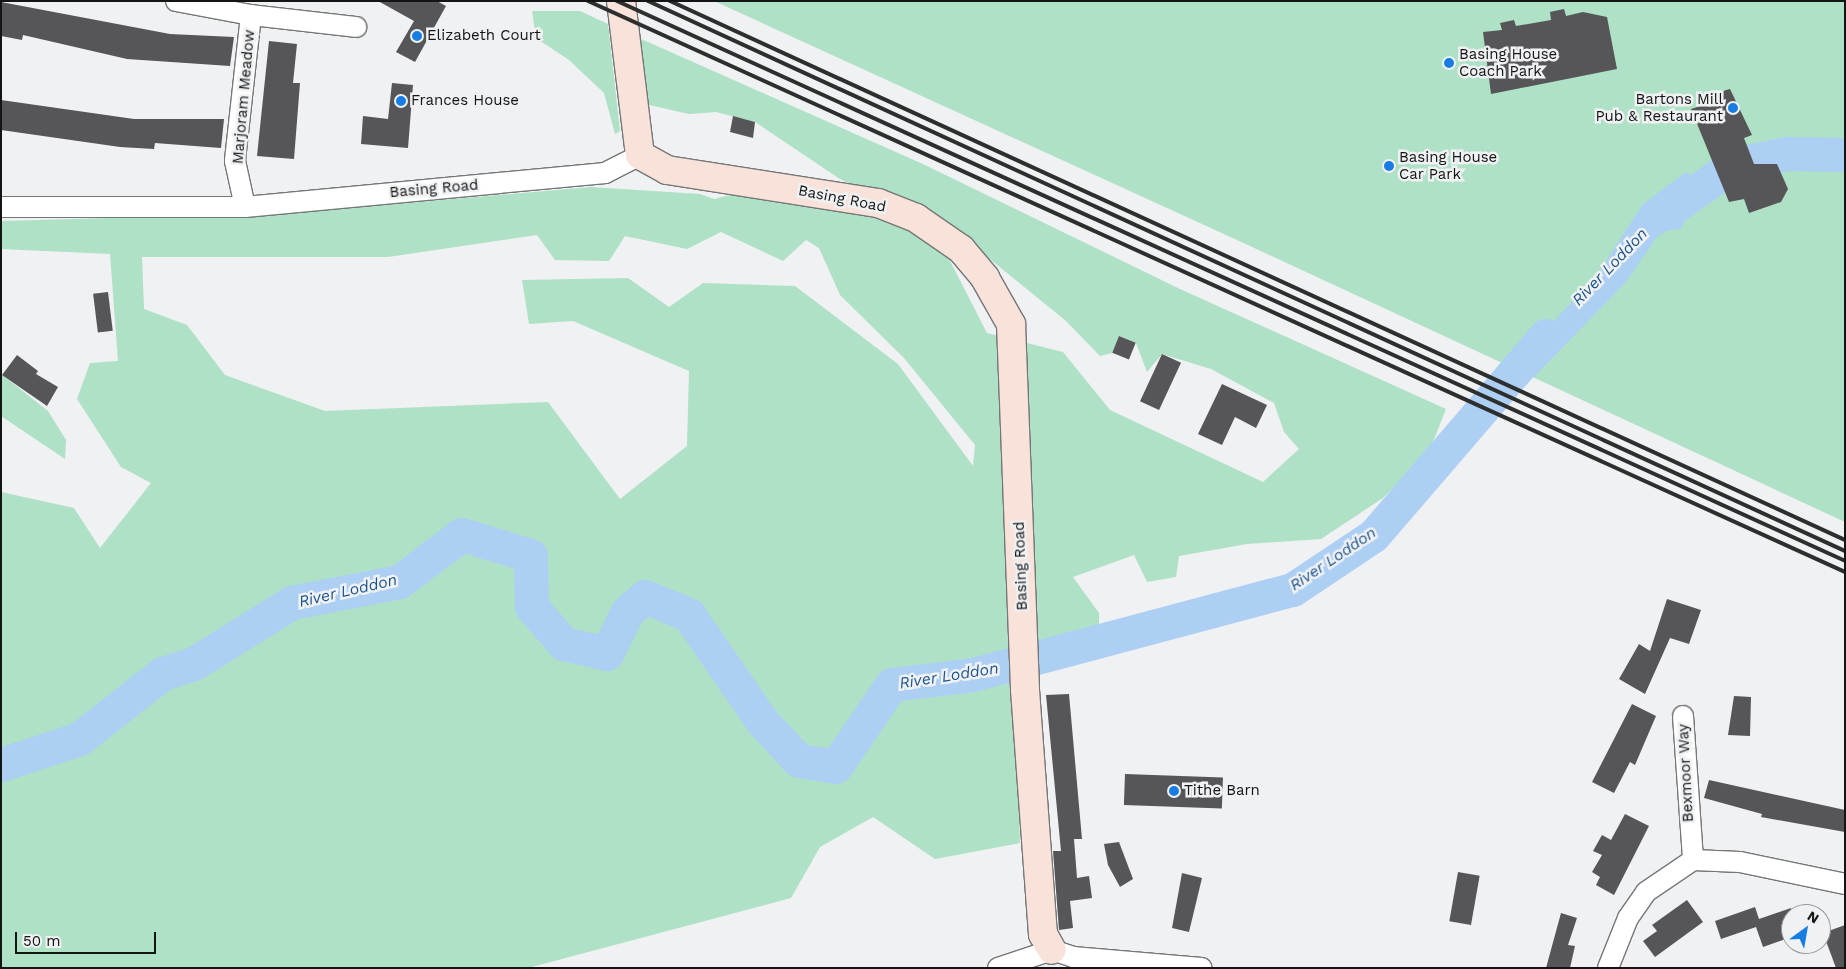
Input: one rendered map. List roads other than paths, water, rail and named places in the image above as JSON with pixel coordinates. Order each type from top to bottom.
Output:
[{"type":"street","name":"Marjoram Meadow","points":[[176,1],[251,15],[356,27]]},
{"type":"street","points":[[621,1],[640,155]]},
{"type":"street","name":"Marjoram Meadow","points":[[245,207],[235,161],[251,15]]},
{"type":"street","name":"Basing Road","points":[[1,207],[245,207],[605,173],[640,155],[667,170],[701,178],[878,203],[945,235],[985,278],[1011,324],[1014,350],[1023,644],[1043,934],[1052,950]]},
{"type":"street","name":"Bexmoor Way","points":[[1683,716],[1693,860]]},
{"type":"street","points":[[1608,968],[1628,918],[1646,892],[1693,860],[1740,862],[1845,884]]},
{"type":"street","points":[[998,968],[1052,950],[1073,957],[1202,968]]},
{"type":"water","points":[[1686,172],[1701,183],[1681,229],[1669,229],[1657,237],[1626,282],[1534,377],[1510,367],[1594,279],[1643,204]]},
{"type":"waterway","name":"River Loddon","points":[[1665,214],[1736,164],[1788,154],[1845,155]]},
{"type":"waterway","name":"River Loddon","points":[[1,765],[80,739],[163,674],[194,664],[292,603],[400,582],[462,535],[531,556],[532,607],[564,644],[607,654],[628,612],[645,597],[689,615],[762,721],[799,761],[836,767],[892,685],[973,675],[1293,590],[1374,536],[1546,336]]},
{"type":"railway","points":[[588,1],[1845,572]]},
{"type":"railway","points":[[617,1],[1845,561]]},
{"type":"railway","points":[[648,1],[1845,551]]},
{"type":"railway","points":[[670,1],[1845,540]]},
{"type":"place","name":"Elizabeth Court","points":[[417,36]]},
{"type":"place","name":"Basing House Coach Park","points":[[1449,63]]},
{"type":"place","name":"Frances House","points":[[401,101]]},
{"type":"place","name":"Bartons Mill Pub & Restaurant","points":[[1733,108]]},
{"type":"place","name":"Basing House Car Park","points":[[1389,166]]},
{"type":"place","name":"Tithe Barn","points":[[1174,791]]}]
